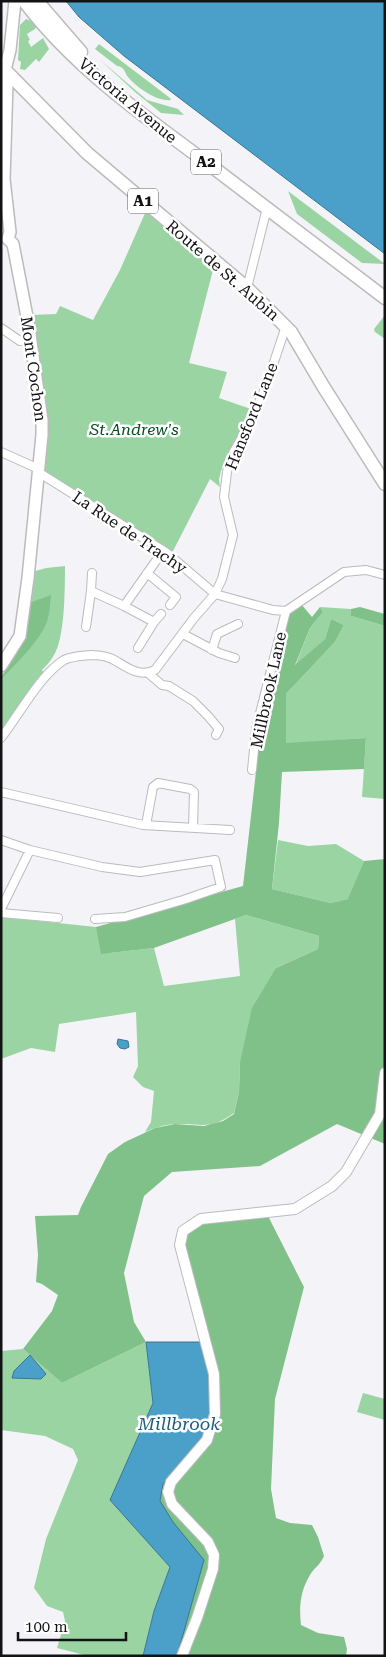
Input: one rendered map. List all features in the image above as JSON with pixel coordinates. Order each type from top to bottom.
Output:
[{"type":"main road","name":"Mont Cochon","points":[[1,666],[20,636],[28,578],[42,420],[29,327],[13,244],[4,239],[10,232],[4,179],[7,83],[3,68],[10,50],[15,1]]},
{"type":"main road","name":"Victoria Avenue","points":[[24,1],[57,39],[95,75],[140,113],[385,298]]},
{"type":"main road","name":"Victoria Avenue","points":[[37,1],[98,69],[139,104],[385,290]]},
{"type":"main road","name":"Route de St. Aubin","points":[[3,68],[87,154],[247,288],[286,326],[298,340],[326,390],[385,484]]},
{"type":"street","points":[[247,288],[267,208]]},
{"type":"street","name":"Hansford Lane","points":[[215,594],[222,579],[232,535],[224,497],[226,472],[233,453],[249,425],[266,386],[286,326]]},
{"type":"street","points":[[1,328],[20,341]]},
{"type":"street","name":"La Rue de Trachy","points":[[1,452],[38,470],[163,550],[215,594],[272,610],[286,611]]},
{"type":"street","points":[[124,606],[163,550]]},
{"type":"street","points":[[286,611],[344,572],[366,570],[385,575]]},
{"type":"street","points":[[86,627],[92,573]]},
{"type":"street","points":[[147,573],[176,598],[170,605]]},
{"type":"street","points":[[91,591],[154,622]]},
{"type":"street","points":[[1,738],[47,675],[65,660],[75,656],[100,655],[110,657],[132,672],[148,673],[155,670],[194,618],[215,594]]},
{"type":"street","name":"Millbrook Lane","points":[[252,770],[256,729],[286,611]]},
{"type":"street","points":[[138,648],[161,614]]},
{"type":"street","points":[[212,650],[217,634],[238,624]]},
{"type":"street","points":[[183,634],[212,650],[235,658]]},
{"type":"street","points":[[148,673],[162,685],[169,686],[193,702],[219,729],[216,734]]},
{"type":"street","points":[[146,825],[154,787],[158,783],[190,788],[194,792],[193,828]]},
{"type":"street","points":[[1,792],[77,811],[146,825],[230,830]]},
{"type":"street","points":[[1,840],[30,850],[102,867],[140,872],[215,860],[221,887],[125,917],[95,919]]},
{"type":"street","points":[[1,909],[30,850]]},
{"type":"street","points":[[1,914],[58,918]]},
{"type":"street","points":[[182,1656],[213,1569],[214,1555],[208,1542],[172,1504],[168,1492],[171,1482],[207,1440],[215,1414],[214,1374],[180,1245],[183,1231],[201,1220],[295,1209],[332,1186],[346,1172],[380,1114],[385,1073]]},
{"type":"green space","points":[[26,19],[31,21],[36,27],[27,34],[31,47],[43,38],[49,49],[39,62],[36,59],[25,70],[20,69],[21,62],[18,60],[20,25]]},
{"type":"green space","points":[[99,44],[171,100],[153,96],[136,85],[123,69],[95,49]]},
{"type":"green space","points":[[98,58],[147,100],[178,109],[184,115],[161,113]]},
{"type":"green space","points":[[288,191],[385,264],[362,263],[297,214]]},
{"type":"green space","name":"St.Andrew's","points":[[146,211],[196,252],[213,270],[189,363],[227,372],[219,398],[251,409],[221,471],[220,487],[210,479],[172,553],[42,471],[31,315],[56,314],[60,306],[93,320],[120,270]]},
{"type":"green space","points":[[385,315],[385,339],[375,332],[374,329]]},
{"type":"green space","points":[[65,566],[64,612],[58,647],[42,670],[45,674],[1,732],[1,677],[25,637],[32,572]]},
{"type":"green space","points":[[51,595],[48,618],[41,634],[1,679],[25,637],[29,603]]},
{"type":"green space","points":[[301,604],[312,617],[320,607],[323,612],[310,628],[295,665],[325,639],[331,619],[344,625],[335,642],[286,694],[286,743],[366,738],[364,769],[282,772],[272,889],[331,903],[348,899],[364,861],[385,859],[385,1144],[337,1124],[260,1166],[172,1172],[144,1196],[124,1273],[134,1322],[146,1342],[62,1383],[23,1349],[52,1311],[58,1295],[36,1282],[38,1255],[35,1216],[78,1215],[108,1154],[125,1142],[155,1128],[175,1124],[204,1126],[223,1121],[234,1114],[239,1092],[240,1062],[252,1008],[276,968],[318,949],[319,936],[246,915],[154,948],[101,954],[96,927],[243,886],[264,701],[288,613]]},
{"type":"green space","points":[[320,607],[351,609],[351,616],[385,626],[385,799],[362,797],[366,738],[286,744],[286,694],[335,642],[344,625],[331,619],[325,639],[295,666],[310,628],[323,612]]},
{"type":"green space","points":[[360,607],[385,614],[385,626],[351,616],[351,609]]},
{"type":"green space","points":[[278,840],[308,846],[336,844],[364,861],[349,899],[331,903],[272,889]]},
{"type":"green space","points":[[246,915],[319,936],[318,949],[276,968],[240,1062],[239,1092],[234,1113],[225,1119],[206,1125],[168,1125],[145,1132],[151,1122],[154,1091],[143,1087],[133,1077],[138,1066],[136,1012],[59,1024],[55,1052],[31,1048],[1,1059],[1,917],[96,927],[109,953],[154,948],[164,986],[240,976],[235,919]]},
{"type":"green space","points":[[266,1212],[304,1287],[275,1399],[271,1489],[276,1518],[290,1523],[312,1525],[324,1556],[310,1575],[302,1593],[300,1606],[301,1625],[318,1633],[344,1637],[347,1649],[346,1656],[177,1656],[173,1522],[160,1502],[163,1484],[207,1440],[214,1374],[180,1245],[183,1231],[201,1219]]},
{"type":"green space","points":[[146,1342],[153,1403],[111,1499],[170,1567],[154,1611],[143,1656],[88,1656],[57,1648],[65,1621],[63,1612],[47,1606],[34,1588],[46,1539],[78,1460],[73,1449],[45,1436],[1,1430],[1,1351],[23,1349],[62,1383]]},
{"type":"green space","points":[[363,1393],[385,1399],[385,1420],[357,1412]]},
{"type":"water","points":[[66,1],[385,1],[385,254],[124,56],[79,17]]},
{"type":"water","points":[[118,1039],[128,1041],[129,1047],[125,1049],[120,1048],[117,1044]]},
{"type":"water","name":"Millbrook","points":[[146,1342],[203,1342],[214,1379],[207,1440],[163,1484],[160,1501],[173,1522],[204,1560],[177,1656],[143,1656],[154,1611],[170,1567],[110,1500],[153,1403]]},
{"type":"water","points":[[30,1355],[46,1374],[41,1379],[12,1378],[14,1371]]}]
